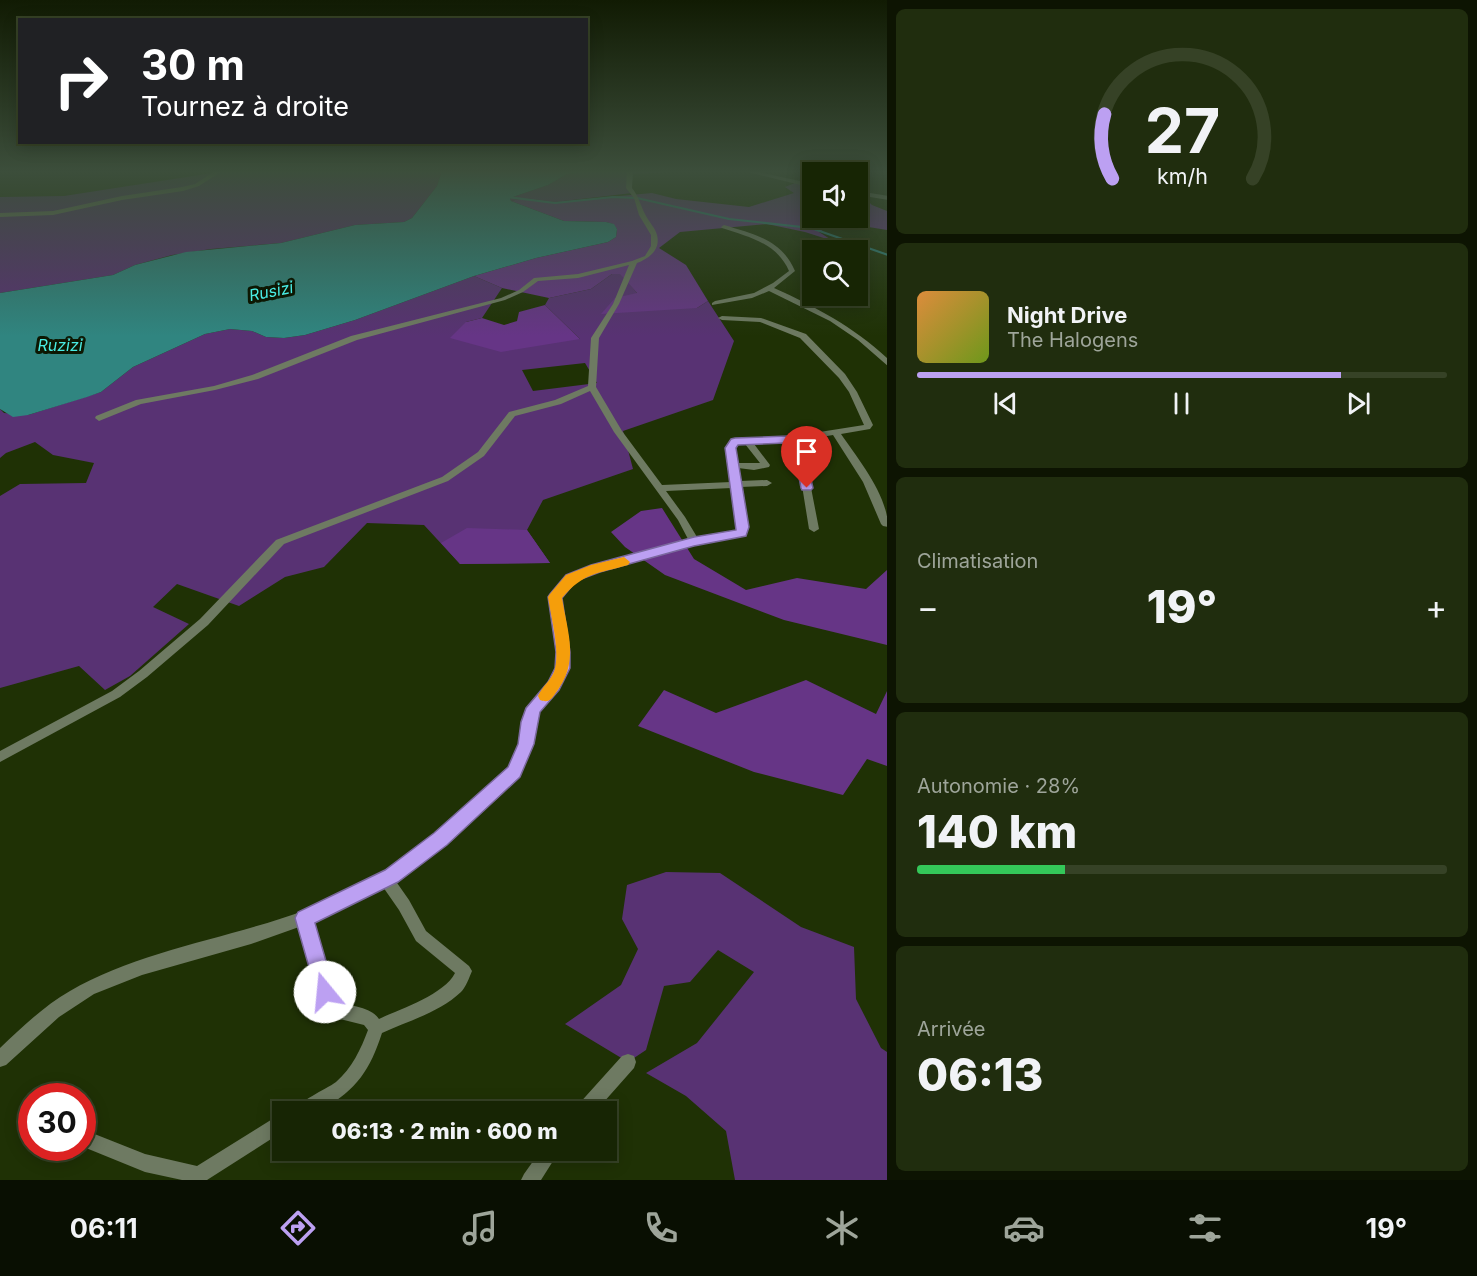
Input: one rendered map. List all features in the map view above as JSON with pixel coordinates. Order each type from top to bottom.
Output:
[{"type":"street","points":[[99,418],[139,402],[215,388],[255,377],[354,338],[503,299],[516,294],[536,279],[578,276],[634,262],[647,257],[654,240],[649,226]]},
{"type":"street","points":[[714,303],[721,300],[744,298],[770,289],[792,271],[784,254],[766,241],[724,227]]},
{"type":"street","points":[[634,262],[619,297],[595,338],[592,387],[618,432],[694,541]]},
{"type":"street","points":[[770,289],[838,321],[887,363]]},
{"type":"street","points":[[0,1059],[27,1032],[69,1001],[90,989],[138,971],[304,918],[386,879],[441,839],[514,772],[526,744],[529,722],[534,708],[554,686],[562,668],[563,652],[555,597],[571,578],[694,541],[741,533],[743,527],[732,445],[735,442],[788,440],[836,433],[869,425],[842,376],[812,343],[795,332],[761,320],[722,318]]},
{"type":"street","points":[[0,758],[116,694],[143,674],[204,622],[280,542],[445,479],[481,454],[512,414],[558,402],[592,387]]},
{"type":"street","points":[[836,433],[868,482],[886,524]]},
{"type":"street","points":[[734,465],[766,465],[746,440]]},
{"type":"street","points":[[788,440],[803,467],[814,529]]},
{"type":"street","points":[[658,488],[767,483]]},
{"type":"street","points":[[320,1101],[350,1082],[366,1058],[376,1028],[433,1002],[457,985],[464,971],[421,936],[386,879]]},
{"type":"street","points":[[304,918],[321,981],[334,1010],[369,1018],[376,1028]]},
{"type":"street","points":[[593,1101],[628,1062]]},
{"type":"street","points":[[96,1144],[145,1163],[199,1175],[272,1128]]},
{"type":"street","points":[[530,1180],[544,1161]]},
{"type":"shaded area","points":[[0,226],[351,226],[281,243],[172,255],[135,265],[113,275],[0,293]]},
{"type":"shaded area","points":[[615,226],[745,226],[680,232],[659,248],[686,265],[708,301],[697,308],[601,314],[615,298],[637,293],[620,274],[612,274],[591,289],[549,298],[502,288],[474,276],[536,258],[608,242],[616,237],[617,229]]},
{"type":"shaded area","points":[[777,226],[827,228],[819,232],[830,240]]},
{"type":"shaded area","points":[[868,226],[887,226],[887,230],[868,227]]},
{"type":"shaded area","points":[[612,274],[621,274],[637,293],[697,308],[708,301],[734,341],[713,400],[623,431],[633,469],[543,500],[527,530],[550,563],[460,564],[424,525],[367,523],[324,567],[285,577],[239,606],[177,584],[153,607],[189,624],[130,676],[105,690],[79,666],[0,688],[0,496],[20,484],[86,483],[94,463],[53,455],[35,442],[6,453],[0,458],[0,409],[4,413],[28,415],[101,392],[133,367],[205,334],[230,329],[252,331],[266,337],[284,338],[305,335],[355,320],[474,276],[502,288],[482,318],[466,322],[580,339],[545,305],[549,298],[591,289]],"holes":[[[585,363],[597,383],[533,391],[522,370]]]},
{"type":"shaded area","points":[[545,305],[580,339],[501,352],[450,338],[466,322],[482,318],[504,325],[517,321],[519,312]]},
{"type":"shaded area","points":[[662,508],[694,559],[746,590],[797,578],[866,589],[887,570],[887,645],[784,620],[665,575],[625,547],[611,532],[641,511]]},
{"type":"shaded area","points":[[467,528],[527,530],[550,563],[460,564],[441,543]]},
{"type":"shaded area","points":[[806,680],[876,714],[887,691],[887,766],[867,759],[843,795],[754,772],[638,726],[664,690],[716,713]]},
{"type":"shaded area","points":[[666,872],[720,873],[801,927],[854,947],[856,999],[881,1048],[887,1052],[887,1180],[735,1180],[726,1131],[686,1096],[646,1073],[697,1043],[754,972],[718,950],[690,982],[664,986],[646,1050],[628,1062],[565,1024],[621,985],[638,949],[622,919],[627,885]]},
{"type":"water","name":"Ruzizi","points":[[351,226],[615,226],[617,229],[616,237],[608,242],[536,258],[474,276],[355,320],[305,335],[284,338],[266,337],[252,331],[230,329],[205,334],[133,367],[101,392],[28,415],[13,417],[0,409],[0,293],[113,275],[135,265],[186,252],[281,243]]},
{"type":"waterway","points":[[793,226],[811,228],[887,255]]},
{"type":"slow traffic","points":[[545,696],[560,677],[562,668],[563,652],[555,597],[571,578],[596,568],[624,562]]},
{"type":"route","points":[[325,992],[304,918],[392,876],[441,839],[514,772],[526,744],[529,722],[534,708],[560,677],[563,652],[555,597],[571,578],[596,568],[694,541],[741,533],[743,527],[730,448],[735,442],[788,440],[803,467],[807,488]]},
{"type":"water label","name":"Rusizi","points":[[271,291]]}]
